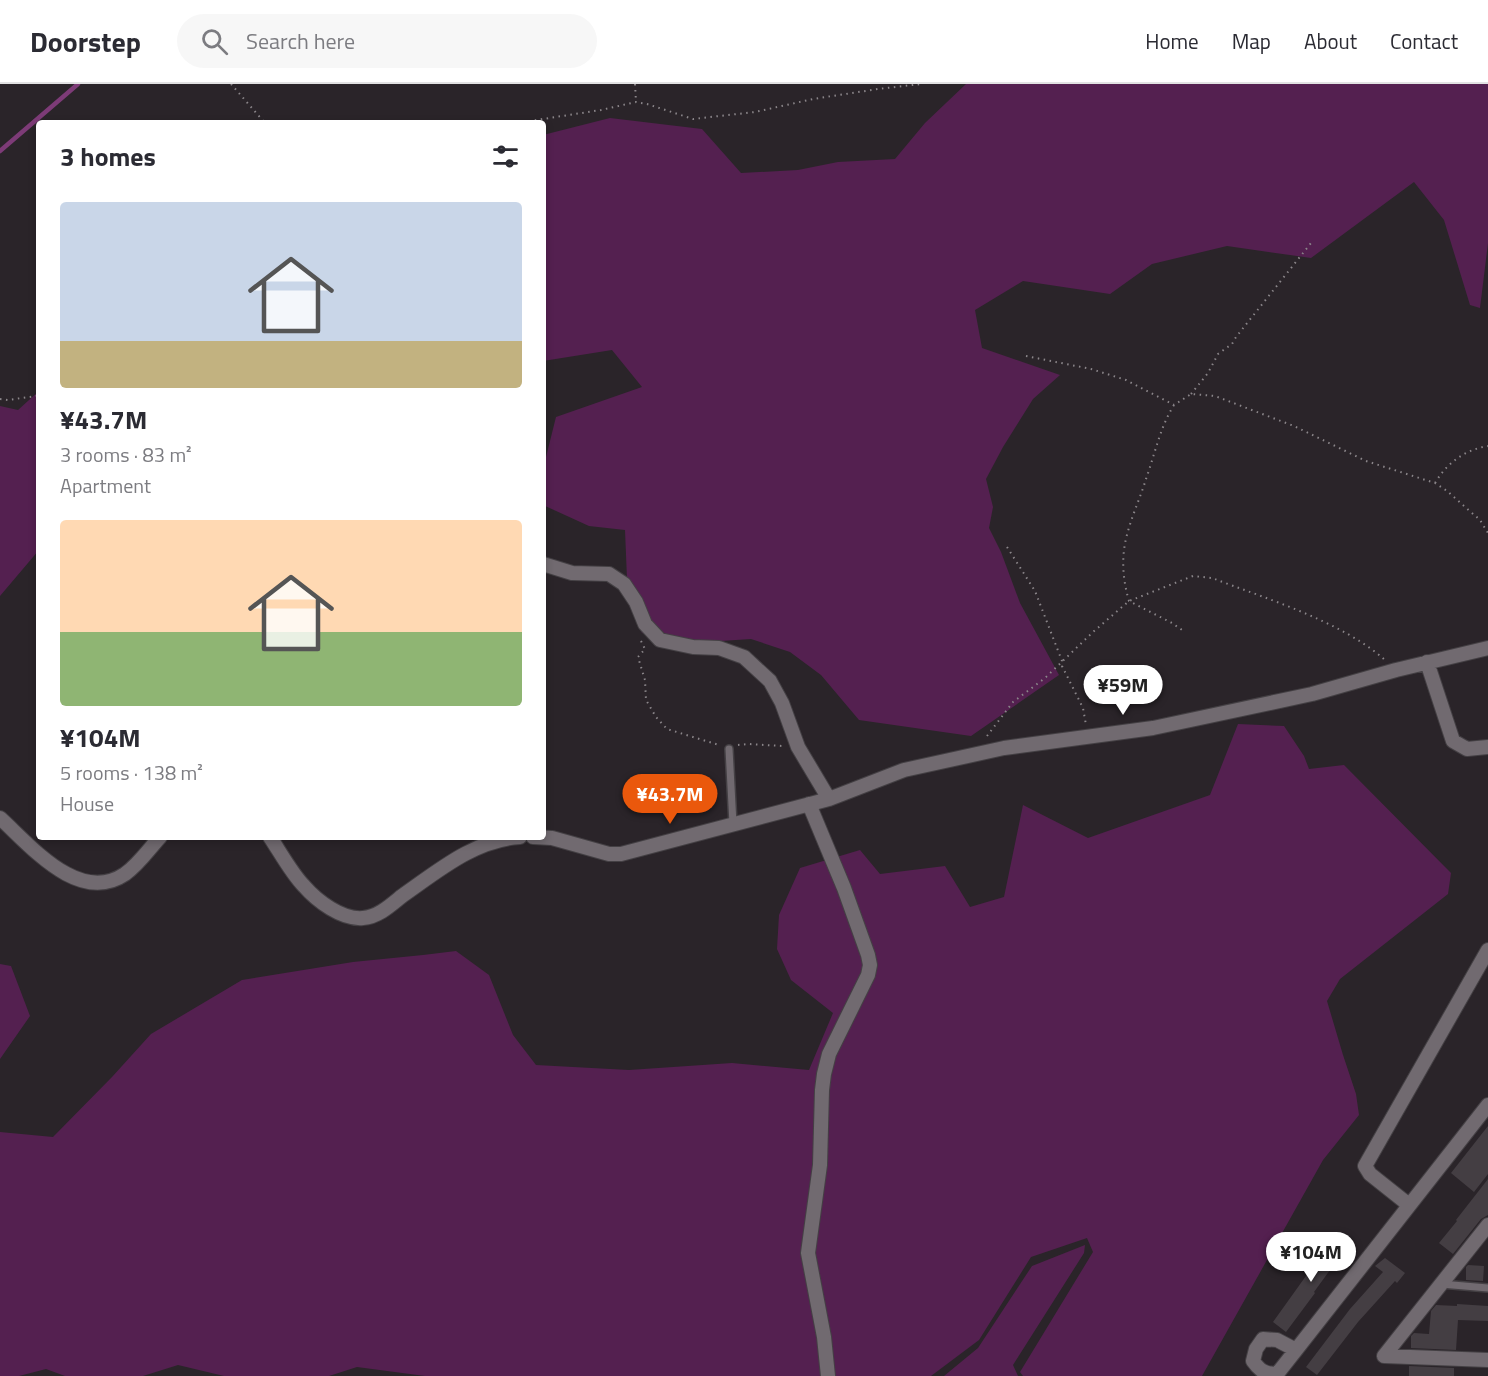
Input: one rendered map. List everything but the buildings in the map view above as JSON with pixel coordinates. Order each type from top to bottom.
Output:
[{"type":"street","points":[[546,565],[572,573],[609,574],[624,584],[636,602],[645,624],[660,640],[693,647],[719,648],[744,657],[770,681],[782,703],[798,747],[829,799]]},
{"type":"street","points":[[546,838],[609,854],[621,854],[829,799],[904,770],[1004,748],[1153,728],[1312,694],[1396,670],[1488,648]]},
{"type":"street","points":[[1427,662],[1453,741],[1467,749],[1488,747]]},
{"type":"street","points":[[809,804],[844,888],[870,965],[868,975],[829,1054],[822,1090],[820,1165],[808,1253],[824,1338],[828,1376]]},
{"type":"street","points":[[0,818],[59,871],[84,882],[109,881],[124,874],[157,840]]},
{"type":"street","points":[[272,840],[303,886],[332,910],[363,918],[379,913],[456,858],[499,840]]},
{"type":"street","points":[[1409,1205],[1370,1174],[1365,1166],[1488,950]]},
{"type":"street","points":[[1296,1350],[1488,1105]]},
{"type":"street","points":[[1488,1225],[1384,1356],[1488,1360]]},
{"type":"lane","points":[[729,749],[734,824]]},
{"type":"lane","points":[[1441,1284],[1488,1288]]},
{"type":"path","points":[[231,84],[262,120]]},
{"type":"path","points":[[635,84],[636,102]]},
{"type":"path","points":[[878,84],[878,89]]},
{"type":"path","points":[[536,120],[636,102],[693,119],[755,112],[813,99],[921,84]]},
{"type":"path","points":[[1182,630],[1129,600],[1124,585],[1126,536],[1165,419],[1174,405],[1191,394],[1208,373],[1218,354],[1232,344],[1311,243]]},
{"type":"path","points":[[1026,356],[1091,369],[1126,380],[1174,405]]},
{"type":"path","points":[[1191,394],[1215,396],[1294,426],[1366,461],[1435,483],[1480,520],[1488,533]]},
{"type":"path","points":[[0,399],[36,396]]},
{"type":"path","points":[[1435,483],[1441,473],[1457,457],[1488,446]]},
{"type":"path","points":[[1007,547],[1035,591],[1062,666],[1083,708],[1087,727],[1085,736]]},
{"type":"path","points":[[975,754],[1013,702],[1045,678],[1129,600],[1193,576],[1212,578],[1324,621],[1374,650],[1396,670]]},
{"type":"path","points":[[641,636],[640,640],[645,650],[638,657],[645,680],[646,700],[656,717],[667,729],[729,749],[733,746],[748,744],[798,747]]},
{"type":"shaded area","points":[[966,84],[1488,84],[1488,243],[1480,308],[1470,305],[1444,220],[1414,182],[1311,258],[1227,246],[1152,264],[1110,294],[1023,281],[975,310],[982,348],[1060,375],[1033,399],[986,479],[993,507],[989,528],[1001,552],[1020,603],[1059,675],[971,736],[859,720],[821,675],[790,652],[751,639],[690,643],[642,633],[628,603],[625,530],[589,526],[546,506],[546,457],[556,417],[642,387],[612,350],[546,361],[546,134],[610,118],[702,129],[741,173],[798,170],[838,162],[895,159],[925,123]]},
{"type":"shaded area","points":[[36,394],[36,554],[0,596],[0,406],[18,410]]},
{"type":"shaded area","points":[[1238,724],[1284,726],[1304,756],[1309,769],[1344,765],[1451,873],[1448,894],[1340,979],[1327,1001],[1356,1094],[1359,1115],[1323,1160],[1202,1376],[1023,1376],[1020,1372],[1093,1252],[1087,1238],[1031,1257],[979,1340],[931,1376],[425,1376],[357,1367],[329,1376],[224,1376],[178,1365],[143,1376],[65,1376],[46,1369],[19,1376],[0,1376],[0,1132],[53,1137],[151,1034],[242,980],[353,962],[456,951],[489,975],[513,1035],[536,1065],[629,1070],[732,1063],[809,1070],[833,1013],[791,980],[777,949],[779,915],[800,868],[860,850],[880,874],[945,866],[970,907],[1004,897],[1023,805],[1088,838],[1210,795]]},
{"type":"shaded area","points":[[0,964],[11,966],[30,1016],[0,1059]]},
{"type":"shaded area","points":[[1085,1245],[1084,1253],[1013,1365],[1018,1376],[944,1376],[978,1348],[1032,1266]]},
{"type":"waterway","points":[[36,120],[78,84]]},
{"type":"waterway","points":[[0,151],[36,120]]}]
